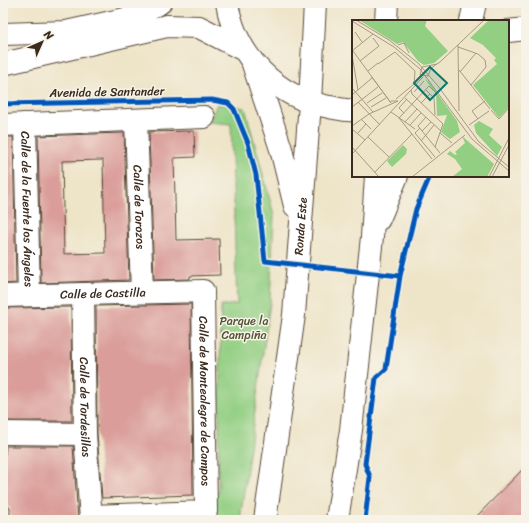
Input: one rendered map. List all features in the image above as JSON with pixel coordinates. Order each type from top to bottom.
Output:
[{"type":"main road","points":[[3,34],[66,32],[125,19],[160,3]]},
{"type":"main road","points":[[227,3],[229,16],[248,56],[282,150],[300,224]]},
{"type":"main road","name":"Ronda Este","points":[[264,520],[294,314],[310,103],[314,3]]},
{"type":"main road","points":[[386,20],[387,3]]},
{"type":"main road","points":[[471,20],[474,3]]},
{"type":"main road","points":[[3,64],[167,26],[199,27],[248,56],[267,78],[286,92],[310,103],[352,110]]},
{"type":"main road","points":[[509,31],[526,29]]},
{"type":"main road","points":[[3,125],[204,116]]},
{"type":"main road","name":"Calle de Torozos","points":[[136,120],[142,292]]},
{"type":"main road","name":"Calle de la Fuente los Ángeles","points":[[25,124],[29,295]]},
{"type":"main road","points":[[337,520],[351,430],[372,237],[376,177]]},
{"type":"main road","points":[[372,237],[397,177]]},
{"type":"main road","name":"Calle de Castilla","points":[[3,296],[203,291]]},
{"type":"main road","name":"Calle de Montealegre de Campos","points":[[91,518],[206,512],[203,291]]},
{"type":"main road","name":"Calle de Tordesillas","points":[[83,294],[86,434],[91,518]]},
{"type":"main road","points":[[3,433],[86,434]]},
{"type":"green space","name":"Parque la Campiña","points":[[217,104],[245,108],[274,215],[270,302],[240,520],[194,520],[206,512],[218,492],[221,306],[237,304],[231,124],[209,122]]},
{"type":"building","points":[[194,131],[195,157],[174,158],[176,240],[219,239],[220,275],[190,276],[190,279],[154,280],[149,132]]},
{"type":"building","points":[[124,133],[129,280],[41,283],[38,136]],"holes":[[[103,160],[105,253],[64,254],[62,161]]]},
{"type":"building","points":[[3,137],[13,137],[16,283],[3,284]]},
{"type":"building","points":[[191,304],[193,495],[102,498],[97,433],[96,306]]},
{"type":"building","points":[[71,307],[72,421],[6,421],[6,416],[3,416],[3,308]]},
{"type":"building","points":[[6,446],[73,446],[78,520],[10,520],[10,507],[3,507],[3,455],[5,455]]},
{"type":"building","points":[[526,466],[526,520],[473,520]]},
{"type":"cycle path","name":"Avenida de Santander","points":[[3,104],[212,100],[228,103],[234,109],[248,143],[256,175],[265,261],[400,276]]},
{"type":"cycle path","points":[[365,520],[370,477],[365,464],[376,378],[386,369],[400,276],[416,209],[430,177]]}]
